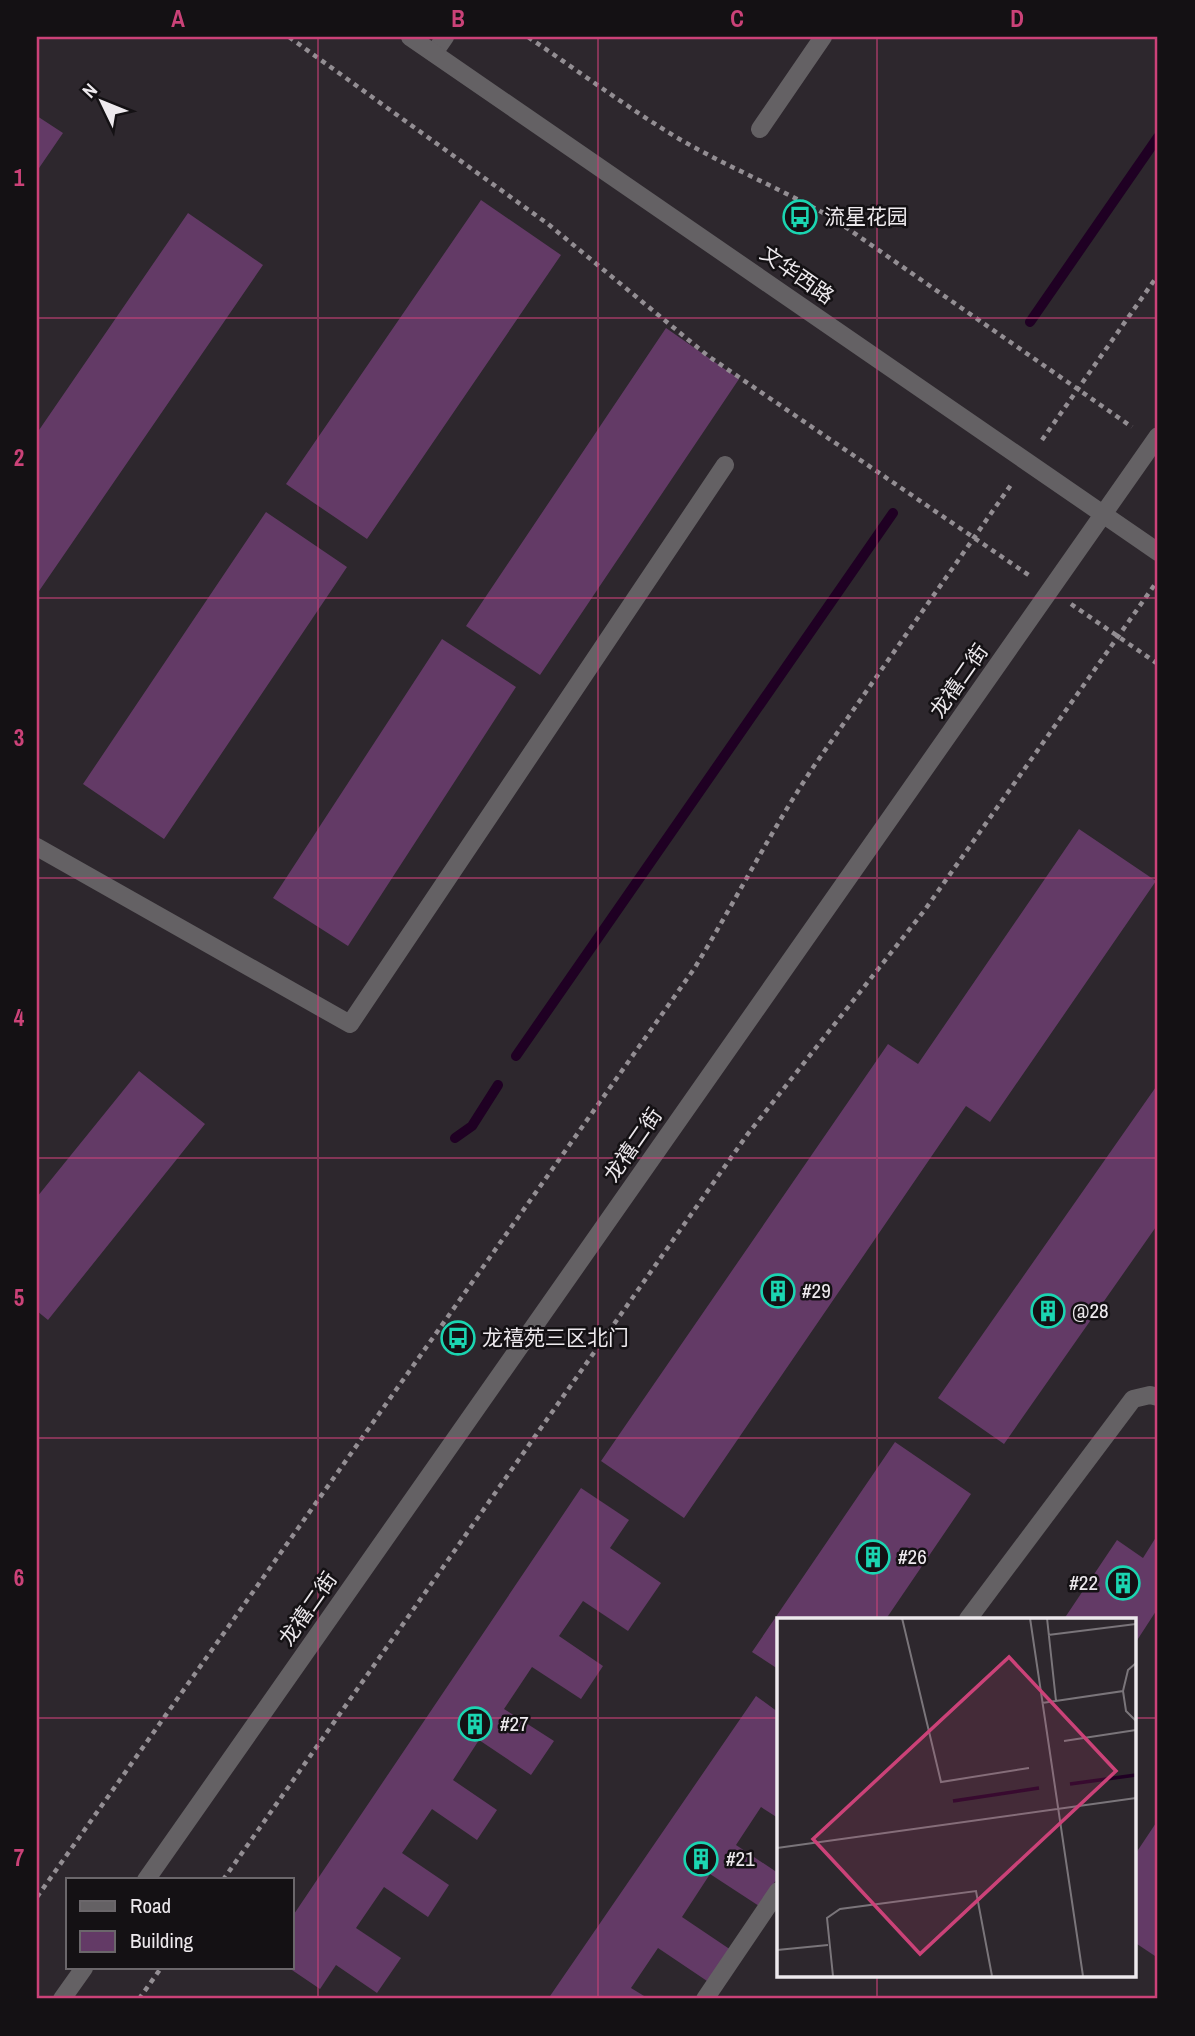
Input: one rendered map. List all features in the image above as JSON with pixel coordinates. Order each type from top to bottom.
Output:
[{"type":"street","name":"文华西路","points":[[410,37],[1158,552]]},
{"type":"street","points":[[434,53],[445,37]]},
{"type":"street","points":[[760,129],[823,37]]},
{"type":"street","name":"龙禧二街","points":[[147,1878],[1156,439]]},
{"type":"street","points":[[37,847],[350,1024],[725,465]]},
{"type":"street","points":[[969,1618],[1133,1399],[1150,1395],[1158,1397]]},
{"type":"street","points":[[705,1999],[777,1894]]},
{"type":"street","points":[[62,1999],[83,1969]]},
{"type":"path","points":[[289,37],[548,224],[708,356],[931,509]]},
{"type":"path","points":[[528,37],[674,136],[834,219],[1156,439]]},
{"type":"path","points":[[1088,374],[1158,275]]},
{"type":"path","points":[[37,1898],[694,969],[789,804],[965,550]]},
{"type":"path","points":[[224,1878],[747,1135],[924,911],[1158,580]]},
{"type":"path","points":[[139,1999],[160,1969]]},
{"type":"building","points":[[37,116],[63,133],[37,171]]},
{"type":"building","points":[[481,200],[561,255],[367,539],[286,484]]},
{"type":"building","points":[[188,213],[263,265],[37,594],[37,433]]},
{"type":"building","points":[[666,328],[739,379],[540,675],[466,626]]},
{"type":"building","points":[[266,512],[347,567],[164,839],[83,784]]},
{"type":"building","points":[[442,639],[516,687],[348,946],[273,898]]},
{"type":"building","name":"#29","points":[[1079,829],[1156,881],[990,1122],[966,1106],[684,1518],[601,1461],[888,1044],[918,1064]]},
{"type":"building","points":[[139,1071],[205,1124],[48,1320],[37,1311],[37,1197]]},
{"type":"building","name":"@28","points":[[1158,1084],[1158,1224],[1004,1444],[938,1398]]},
{"type":"building","name":"#26","points":[[895,1442],[971,1494],[887,1618],[777,1618],[777,1668],[752,1652]]},
{"type":"building","name":"#27","points":[[581,1488],[629,1520],[610,1548],[661,1583],[628,1631],[583,1601],[559,1636],[603,1666],[581,1699],[532,1667],[504,1709],[554,1741],[531,1775],[479,1740],[453,1780],[497,1810],[477,1840],[432,1809],[402,1853],[449,1885],[428,1917],[384,1887],[356,1928],[401,1958],[377,1993],[336,1965],[320,1989],[290,1969],[294,1969],[294,1914]]},
{"type":"building","name":"#22","points":[[1158,1534],[1158,1608],[1136,1642],[1136,1618],[1065,1618],[1117,1540],[1143,1558]]},
{"type":"building","name":"#21","points":[[756,1696],[777,1711],[777,1817],[761,1807],[736,1845],[777,1872],[777,1879],[759,1906],[710,1874],[682,1917],[731,1950],[710,1983],[658,1948],[631,1988],[649,1999],[548,1999]]},
{"type":"building","points":[[1158,1820],[1158,1958],[1136,1943],[1136,1853]]},
{"type":"waterway","points":[[1030,322],[1158,137]]},
{"type":"waterway","points":[[516,1056],[893,513]]},
{"type":"waterway","points":[[455,1138],[472,1126],[498,1085]]},
{"type":"place","name":"流星花园","points":[[800,217]]},
{"type":"place","name":"#29","points":[[778,1291]]},
{"type":"place","name":"@28","points":[[1048,1311]]},
{"type":"place","name":"龙禧苑三区北门","points":[[458,1338]]},
{"type":"place","name":"#26","points":[[873,1557]]},
{"type":"place","name":"#22","points":[[1123,1583]]},
{"type":"place","name":"#27","points":[[475,1724]]},
{"type":"place","name":"#21","points":[[701,1859]]}]
